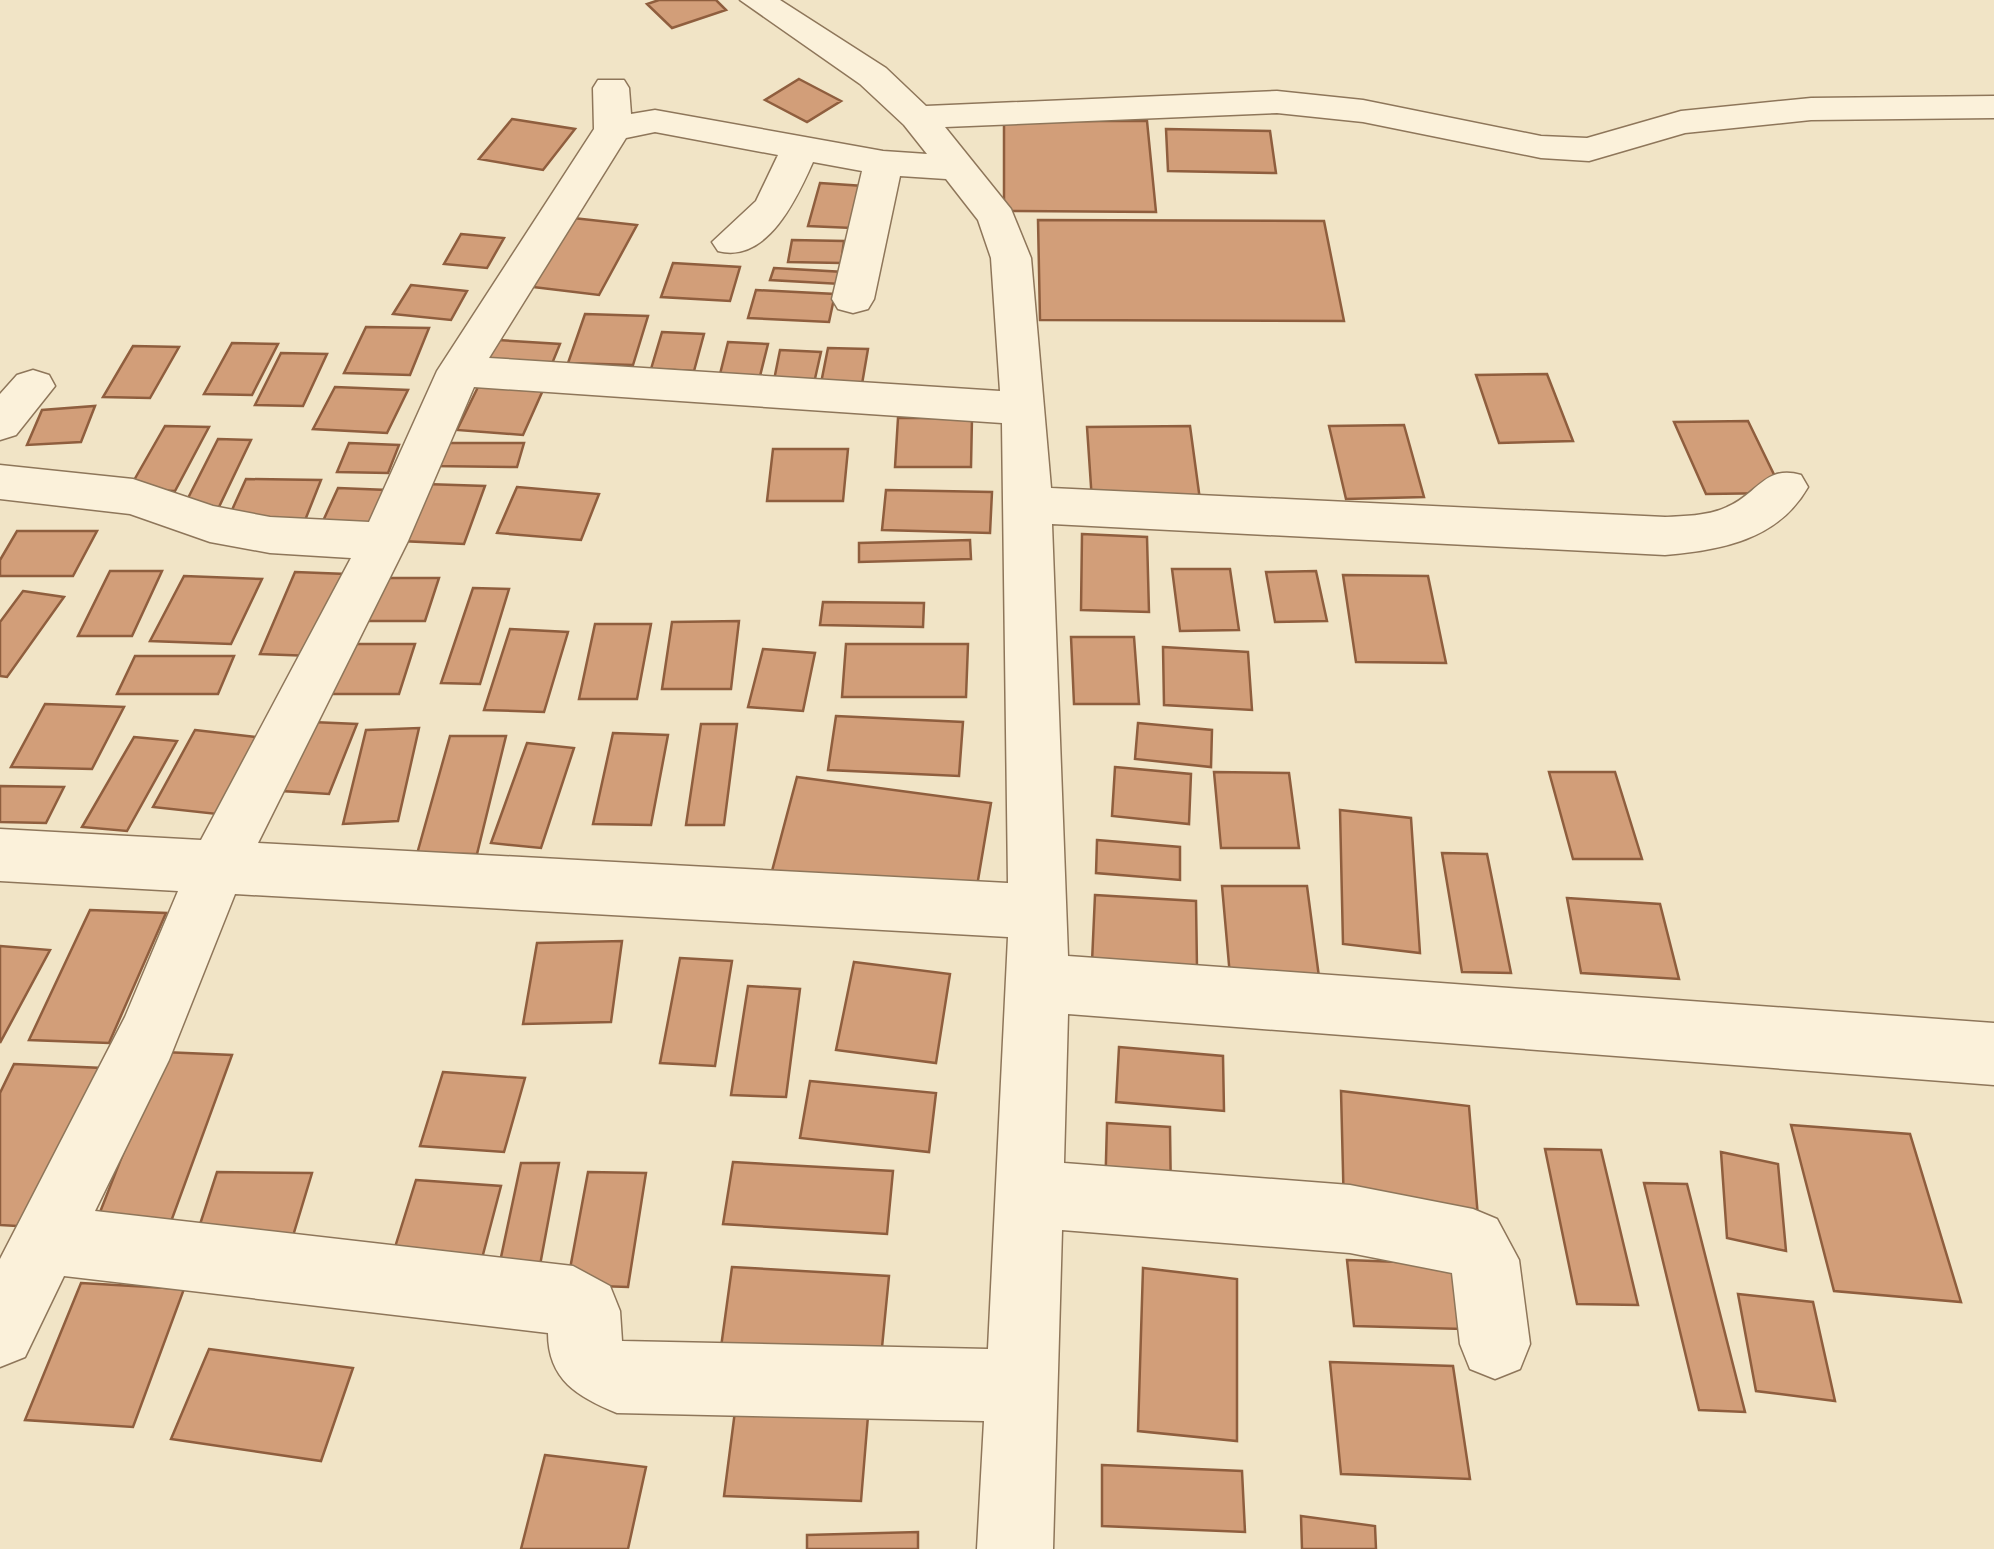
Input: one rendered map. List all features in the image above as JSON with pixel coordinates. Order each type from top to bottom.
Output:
[{"type":"street","points":[[757,0],[873,76],[937,141],[998,218],[1011,258],[1025,409],[1040,983],[1015,1549]]},
{"type":"street","points":[[0,1332],[147,1038],[216,870],[384,542],[459,370],[612,109],[655,121],[883,163],[937,141],[1278,102],[1363,111],[1540,148],[1589,150],[1681,122],[1812,109],[1994,107]]},
{"type":"street","points":[[732,242],[773,208],[800,149]]},
{"type":"street","points":[[853,299],[883,163]]},
{"type":"street","points":[[459,370],[1025,409]]},
{"type":"street","points":[[0,424],[33,386]]},
{"type":"street","points":[[0,482],[133,496],[210,524],[270,535],[384,542]]},
{"type":"street","points":[[1026,505],[1665,536],[1708,533],[1737,524],[1774,502],[1784,487]]},
{"type":"street","points":[[0,854],[216,870],[1038,912]]},
{"type":"street","points":[[1040,983],[1994,1054]]},
{"type":"street","points":[[1030,1194],[1350,1218],[1473,1243],[1485,1260],[1495,1344]]},
{"type":"street","points":[[49,1240],[573,1301],[585,1310],[581,1350],[587,1362],[617,1376],[1020,1386]]},
{"type":"building","points":[[659,0],[716,0],[726,10],[672,28],[647,4]]},
{"type":"building","points":[[799,79],[841,101],[807,122],[765,100]]},
{"type":"building","points":[[512,119],[575,129],[543,170],[479,159]]},
{"type":"building","points":[[1004,121],[1147,121],[1156,212],[1004,211]]},
{"type":"building","points":[[1166,129],[1270,131],[1276,173],[1168,171]]},
{"type":"building","points":[[820,183],[863,186],[852,228],[808,226]]},
{"type":"building","points":[[573,218],[637,225],[599,295],[533,287]]},
{"type":"building","points":[[1038,220],[1324,221],[1344,321],[1040,320]]},
{"type":"building","points":[[461,234],[504,238],[487,268],[444,264]]},
{"type":"building","points":[[792,240],[844,241],[841,263],[788,262]]},
{"type":"building","points":[[673,263],[740,267],[730,301],[661,297]]},
{"type":"building","points":[[774,268],[844,272],[841,284],[770,280]]},
{"type":"building","points":[[411,285],[467,291],[451,320],[393,314]]},
{"type":"building","points":[[756,290],[835,294],[829,322],[748,318]]},
{"type":"building","points":[[585,314],[648,316],[633,365],[568,363]]},
{"type":"building","points":[[366,327],[429,328],[410,375],[344,373]]},
{"type":"building","points":[[662,332],[704,334],[694,371],[651,369]]},
{"type":"building","points":[[482,339],[560,344],[547,376],[468,371]]},
{"type":"building","points":[[728,342],[768,344],[758,384],[718,382]]},
{"type":"building","points":[[232,343],[278,344],[252,395],[204,394]]},
{"type":"building","points":[[133,346],[179,347],[150,398],[103,397]]},
{"type":"building","points":[[828,348],[868,349],[861,390],[820,388]]},
{"type":"building","points":[[780,350],[821,352],[812,392],[772,390]]},
{"type":"building","points":[[281,353],[327,354],[303,406],[255,405]]},
{"type":"building","points":[[1547,374],[1573,441],[1499,443],[1476,375]]},
{"type":"building","points":[[479,385],[543,390],[523,435],[457,430]]},
{"type":"building","points":[[335,387],[408,390],[387,433],[313,429]]},
{"type":"building","points":[[95,406],[81,442],[27,445],[42,410]]},
{"type":"building","points":[[898,418],[972,418],[971,467],[895,467]]},
{"type":"building","points":[[1748,421],[1783,493],[1706,494],[1674,422]]},
{"type":"building","points":[[1404,425],[1424,497],[1346,499],[1329,426]]},
{"type":"building","points":[[165,426],[209,427],[175,491],[129,489]]},
{"type":"building","points":[[1190,426],[1200,500],[1092,501],[1087,427]]},
{"type":"building","points":[[218,439],[251,440],[218,509],[183,508]]},
{"type":"building","points":[[349,443],[399,445],[388,473],[337,472]]},
{"type":"building","points":[[440,443],[524,443],[517,467],[432,466]]},
{"type":"building","points":[[773,449],[848,449],[843,501],[767,501]]},
{"type":"building","points":[[246,479],[321,480],[300,533],[222,532]]},
{"type":"building","points":[[425,484],[485,486],[464,544],[401,541]]},
{"type":"building","points":[[517,487],[599,494],[581,540],[497,533]]},
{"type":"building","points":[[338,488],[387,490],[369,534],[318,532]]},
{"type":"building","points":[[886,490],[992,492],[990,533],[882,530]]},
{"type":"building","points":[[17,531],[97,531],[73,576],[0,576],[0,560]]},
{"type":"building","points":[[1082,534],[1147,537],[1149,612],[1081,610]]},
{"type":"building","points":[[970,540],[971,559],[859,562],[859,543]]},
{"type":"building","points":[[1172,569],[1230,569],[1239,630],[1180,631]]},
{"type":"building","points":[[110,571],[162,571],[132,636],[78,636]]},
{"type":"building","points":[[1316,571],[1327,621],[1275,622],[1266,572]]},
{"type":"building","points":[[295,572],[346,574],[312,656],[260,654]]},
{"type":"building","points":[[1343,575],[1428,576],[1446,663],[1356,662]]},
{"type":"building","points":[[184,576],[262,579],[231,644],[150,641]]},
{"type":"building","points":[[383,578],[439,578],[425,621],[368,621]]},
{"type":"building","points":[[473,588],[509,589],[480,684],[441,683]]},
{"type":"building","points":[[23,591],[64,597],[7,677],[0,676],[0,622]]},
{"type":"building","points":[[823,602],[924,603],[923,627],[820,625]]},
{"type":"building","points":[[739,621],[731,689],[662,689],[672,622]]},
{"type":"building","points":[[595,624],[651,624],[637,699],[579,699]]},
{"type":"building","points":[[510,629],[568,632],[544,712],[484,710]]},
{"type":"building","points":[[1071,637],[1134,637],[1139,704],[1074,704]]},
{"type":"building","points":[[350,644],[415,644],[399,694],[332,694]]},
{"type":"building","points":[[846,644],[968,644],[966,697],[842,697]]},
{"type":"building","points":[[1163,647],[1248,652],[1252,710],[1164,705]]},
{"type":"building","points":[[763,649],[815,653],[803,711],[748,707]]},
{"type":"building","points":[[135,656],[234,656],[218,694],[117,694]]},
{"type":"building","points":[[45,704],[124,707],[92,769],[11,767]]},
{"type":"building","points":[[836,716],[963,722],[959,776],[828,770]]},
{"type":"building","points":[[312,722],[357,724],[329,794],[282,791]]},
{"type":"building","points":[[1138,723],[1212,730],[1211,767],[1135,759]]},
{"type":"building","points":[[701,724],[737,724],[724,825],[686,825]]},
{"type":"building","points":[[419,728],[398,821],[343,824],[366,730]]},
{"type":"building","points":[[195,730],[256,737],[217,814],[153,807]]},
{"type":"building","points":[[613,733],[668,735],[651,825],[593,824]]},
{"type":"building","points":[[450,736],[506,736],[477,854],[417,854]]},
{"type":"building","points":[[134,737],[177,741],[127,831],[82,827]]},
{"type":"building","points":[[527,743],[574,748],[541,848],[491,843]]},
{"type":"building","points":[[1115,767],[1191,774],[1189,824],[1112,816]]},
{"type":"building","points":[[1214,772],[1289,773],[1299,848],[1221,848]]},
{"type":"building","points":[[1549,772],[1615,772],[1642,859],[1573,859]]},
{"type":"building","points":[[797,777],[991,803],[975,898],[772,871]]},
{"type":"building","points":[[0,786],[64,787],[46,823],[0,822]]},
{"type":"building","points":[[1340,810],[1411,818],[1420,953],[1343,944]]},
{"type":"building","points":[[1097,840],[1180,847],[1180,880],[1096,873]]},
{"type":"building","points":[[1442,853],[1487,854],[1511,973],[1462,972]]},
{"type":"building","points":[[1222,886],[1307,886],[1319,977],[1230,976]]},
{"type":"building","points":[[1095,895],[1196,901],[1197,969],[1092,962]]},
{"type":"building","points":[[1567,898],[1660,904],[1679,979],[1581,973]]},
{"type":"building","points":[[90,910],[166,913],[109,1043],[29,1040]]},
{"type":"building","points":[[622,941],[611,1022],[523,1024],[537,943]]},
{"type":"building","points":[[0,946],[50,950],[0,1043]]},
{"type":"building","points":[[680,958],[732,961],[715,1066],[660,1063]]},
{"type":"building","points":[[854,962],[950,974],[936,1063],[836,1050]]},
{"type":"building","points":[[748,986],[800,989],[786,1097],[731,1095]]},
{"type":"building","points":[[1119,1047],[1223,1056],[1224,1111],[1116,1102]]},
{"type":"building","points":[[163,1052],[232,1055],[165,1238],[91,1235]]},
{"type":"building","points":[[14,1064],[102,1068],[34,1227],[0,1225],[0,1093]]},
{"type":"building","points":[[443,1072],[525,1078],[504,1152],[420,1146]]},
{"type":"building","points":[[810,1081],[936,1093],[929,1152],[800,1138]]},
{"type":"building","points":[[1341,1091],[1469,1106],[1479,1230],[1344,1212]]},
{"type":"building","points":[[1107,1123],[1170,1127],[1171,1201],[1105,1196]]},
{"type":"building","points":[[1791,1125],[1910,1134],[1961,1302],[1834,1291]]},
{"type":"building","points":[[1545,1149],[1601,1150],[1638,1305],[1577,1304]]},
{"type":"building","points":[[1721,1152],[1778,1164],[1786,1251],[1727,1238]]},
{"type":"building","points":[[733,1162],[893,1171],[887,1234],[723,1224]]},
{"type":"building","points":[[521,1163],[559,1163],[538,1276],[497,1276]]},
{"type":"building","points":[[217,1172],[312,1173],[286,1259],[189,1258]]},
{"type":"building","points":[[588,1172],[646,1173],[628,1287],[567,1285]]},
{"type":"building","points":[[416,1180],[501,1186],[480,1266],[391,1260]]},
{"type":"building","points":[[1644,1183],[1687,1184],[1745,1412],[1699,1410]]},
{"type":"building","points":[[1347,1260],[1453,1264],[1463,1329],[1354,1326]]},
{"type":"building","points":[[732,1267],[889,1276],[879,1378],[718,1369]]},
{"type":"building","points":[[1143,1268],[1237,1279],[1237,1441],[1138,1431]]},
{"type":"building","points":[[81,1283],[184,1289],[133,1427],[25,1420]]},
{"type":"building","points":[[1738,1294],[1813,1302],[1835,1401],[1756,1391]]},
{"type":"building","points":[[209,1349],[353,1368],[321,1461],[171,1439]]},
{"type":"building","points":[[1330,1362],[1453,1366],[1470,1479],[1341,1474]]},
{"type":"building","points":[[735,1411],[868,1416],[861,1501],[724,1496]]},
{"type":"building","points":[[545,1455],[646,1467],[628,1549],[521,1549]]},
{"type":"building","points":[[1102,1465],[1242,1471],[1245,1532],[1102,1526]]},
{"type":"building","points":[[1301,1516],[1375,1526],[1376,1549],[1302,1549]]},
{"type":"building","points":[[918,1532],[918,1549],[807,1549],[807,1535]]}]
